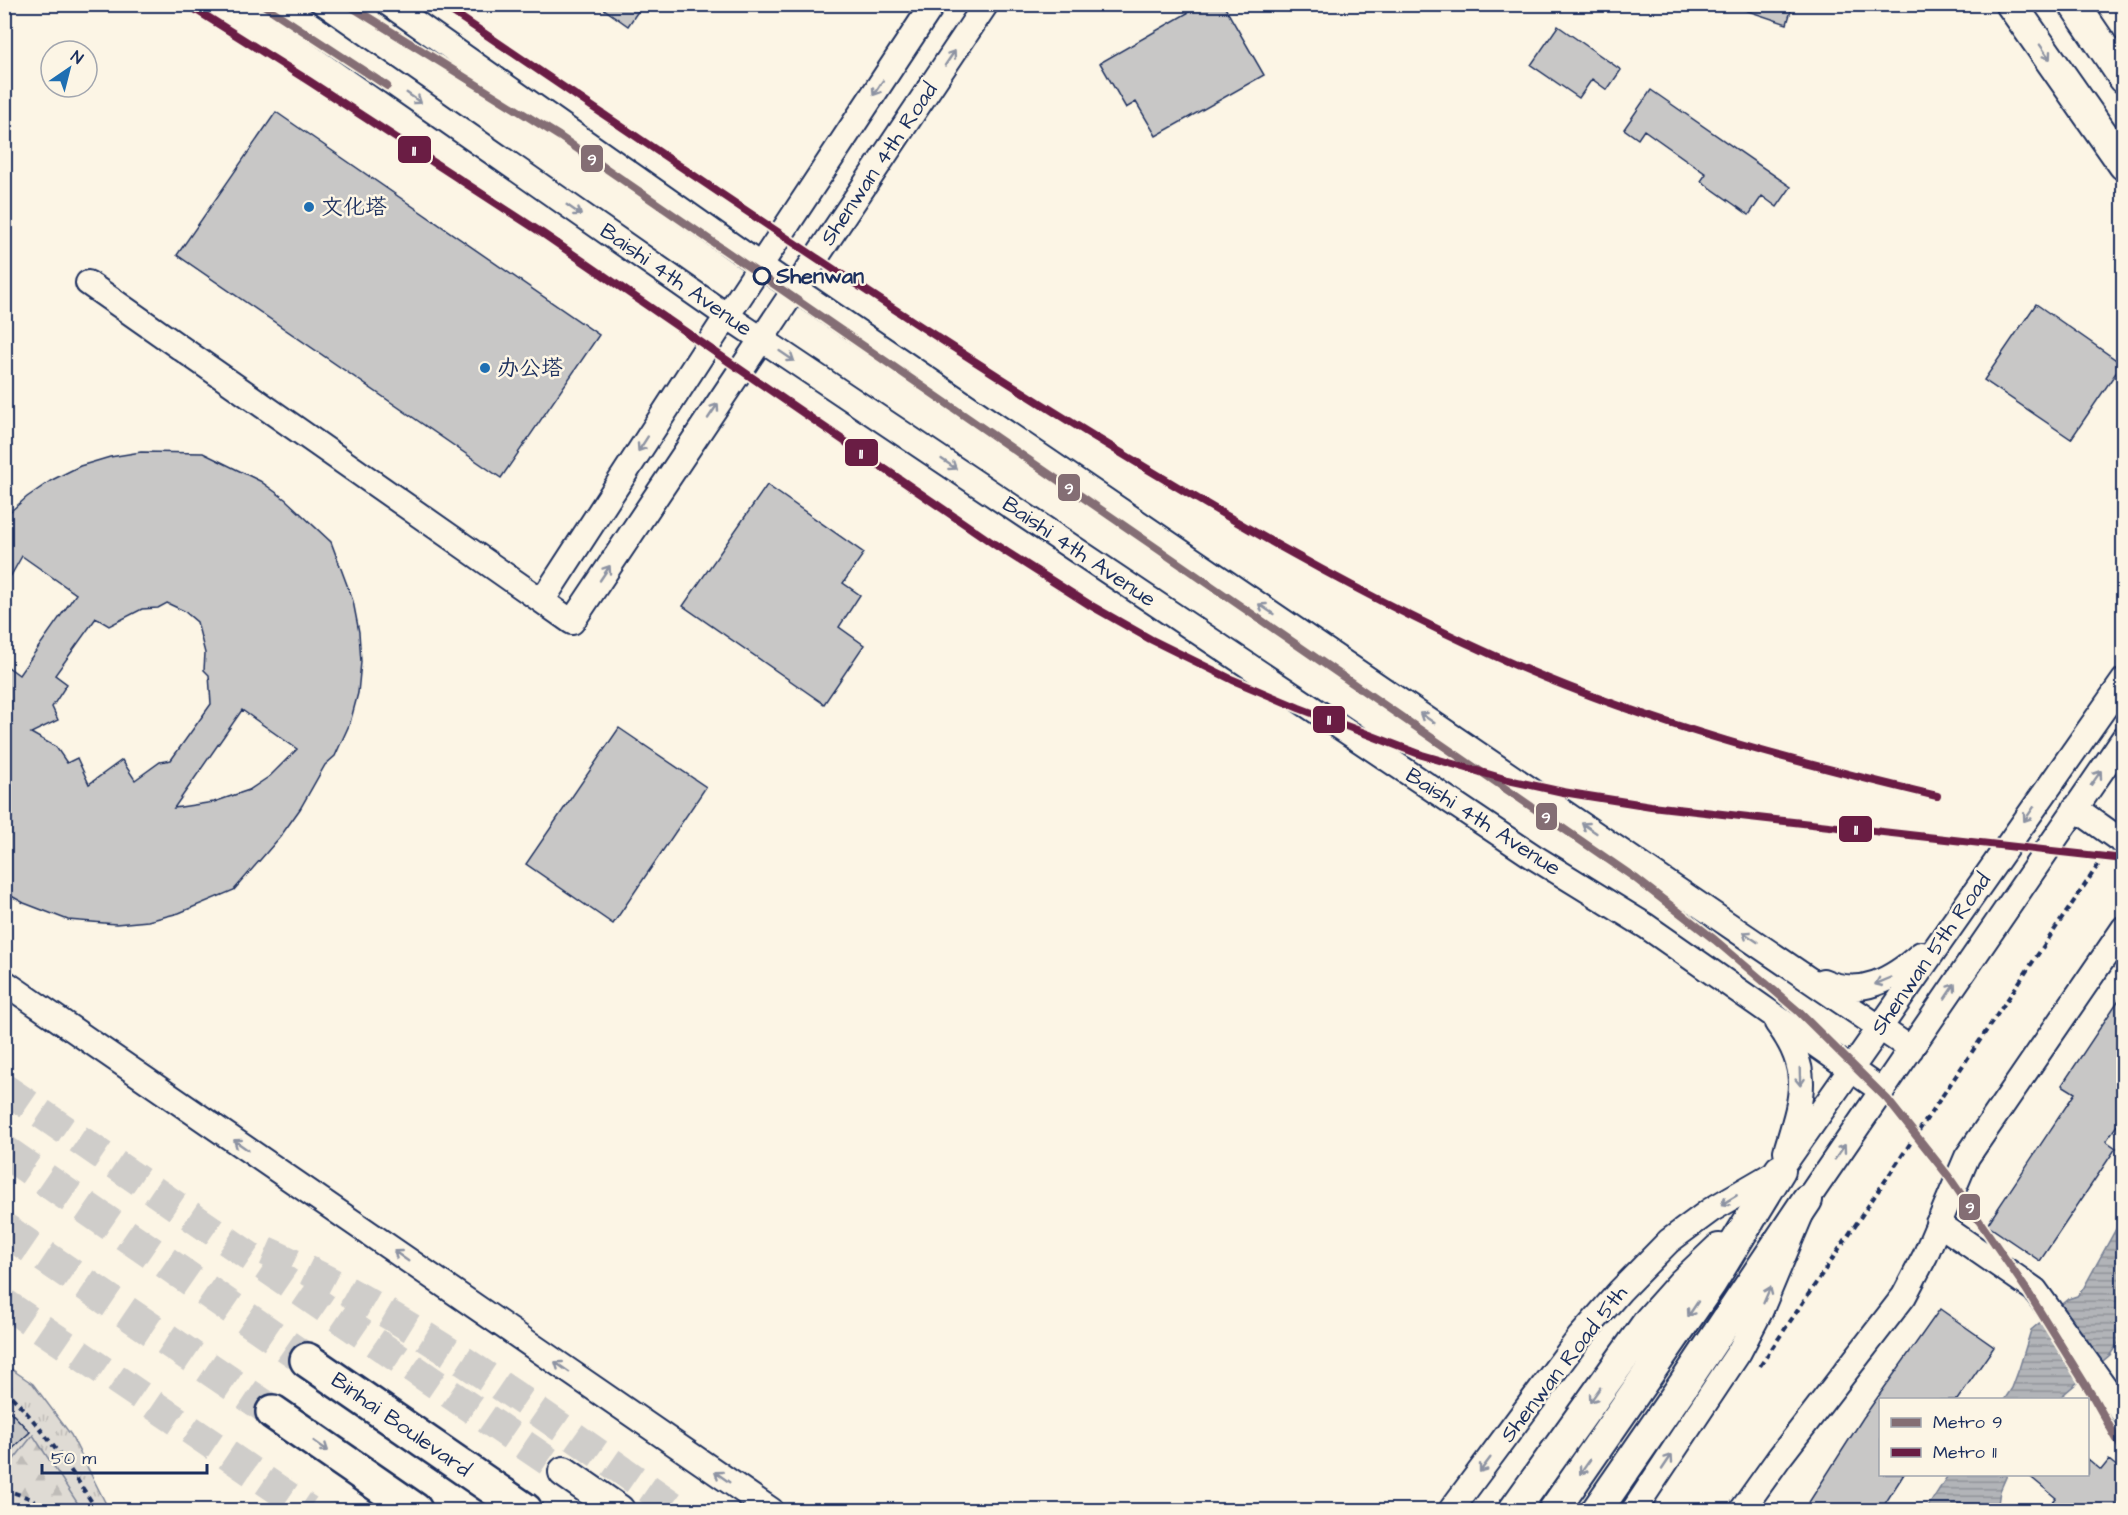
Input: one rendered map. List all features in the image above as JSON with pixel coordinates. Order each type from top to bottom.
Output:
[{"type":"highway","name":"Binhai Boulevard","points":[[306,1360],[525,1510]]},
{"type":"highway","points":[[273,1413],[415,1510]]},
{"type":"main road","points":[[2011,4],[2124,165]]},
{"type":"main road","points":[[2074,4],[2124,78]]},
{"type":"main road","points":[[1554,1510],[1711,1283],[1780,1170]]},
{"type":"main road","points":[[1597,1510],[1807,1200]]},
{"type":"main road","points":[[1514,1510],[1649,1321],[1682,1284],[1749,1220]]},
{"type":"main road","points":[[564,1472],[619,1510]]},
{"type":"street","name":"Baishi 4th Avenue","points":[[280,4],[727,316],[1524,850],[1646,926],[1882,1091]]},
{"type":"street","points":[[389,4],[761,266],[1911,1049]]},
{"type":"street","name":"Shenwan 4th Road","points":[[933,4],[542,601],[572,622],[986,4]]},
{"type":"street","points":[[87,283],[542,601]]},
{"type":"street","name":"Shenwan 5th Road","points":[[1780,1170],[2124,680]]},
{"type":"street","name":"Shenwan 5th Road","points":[[1807,1200],[2124,738]]},
{"type":"street","points":[[2075,808],[2120,840]]},
{"type":"street","points":[[1742,1510],[1785,1450],[1904,1296],[1925,1256],[1960,1171],[1974,1145],[2124,928]]},
{"type":"street","points":[[1798,970],[1831,985],[1862,988],[1885,981],[1905,969],[1945,933]]},
{"type":"street","points":[[4,982],[771,1510]]},
{"type":"street","points":[[1765,1008],[1789,1039],[1801,1070],[1798,1105],[1780,1170]]},
{"type":"street","name":"Shenwan Road 5th","points":[[1451,1510],[1580,1338],[1620,1291],[1669,1241],[1711,1210],[1780,1170]]},
{"type":"street","points":[[1634,1510],[1739,1352],[1760,1312],[1807,1200]]},
{"type":"street","points":[[1938,1223],[2035,1290],[2122,1413]]},
{"type":"path","points":[[1756,1372],[2120,840]]},
{"type":"path","points":[[4,1389],[47,1435],[97,1510]]},
{"type":"path","points":[[4,1489],[32,1499],[42,1510]]},
{"type":"green space","points":[[4,1364],[33,1384],[71,1435],[109,1510],[5,1510]]},
{"type":"green space","points":[[33,1435],[82,1510],[5,1510],[5,1467],[7,1468]]},
{"type":"shaded area","points":[[2123,1216],[2123,1336],[2110,1355],[2059,1398],[2005,1398],[2012,1388],[2031,1330],[2083,1289]]},
{"type":"shaded area","points":[[1947,1476],[2007,1476],[2000,1491],[1997,1510],[1926,1510]]},
{"type":"building","points":[[597,4],[643,4],[628,26]]},
{"type":"building","points":[[1203,4],[1223,4],[1264,75],[1156,136],[1136,102],[1126,108],[1100,63]]},
{"type":"building","points":[[1740,4],[1793,4],[1787,24],[1739,8]]},
{"type":"building","points":[[1558,26],[1621,70],[1607,90],[1592,79],[1579,98],[1531,65]]},
{"type":"building","points":[[1651,90],[1791,187],[1777,207],[1762,196],[1749,215],[1701,181],[1706,174],[1644,130],[1638,139],[1624,129]]},
{"type":"building","points":[[276,112],[599,335],[501,478],[177,255]]},
{"type":"building","points":[[2036,304],[2122,364],[2071,439],[1984,380]]},
{"type":"building","points":[[141,452],[203,453],[260,481],[285,499],[331,542],[353,601],[359,632],[361,662],[358,693],[350,723],[335,756],[325,765],[300,809],[280,837],[234,890],[179,913],[148,921],[116,924],[68,920],[24,903],[4,892],[4,664],[19,675],[76,594],[22,556],[4,588],[4,517],[52,480],[80,466],[110,457]],"holes":[[[167,603],[184,611],[197,622],[205,653],[204,670],[209,675],[211,704],[171,760],[160,762],[135,780],[122,760],[89,784],[77,758],[67,763],[56,747],[31,733],[58,720],[52,707],[67,684],[55,675],[96,618],[109,626],[142,609],[158,608]],[[242,710],[297,749],[270,776],[249,790],[214,802],[174,808]]]},
{"type":"building","points":[[767,485],[864,553],[843,583],[860,595],[839,627],[864,645],[824,704],[683,606]]},
{"type":"building","points":[[619,728],[706,787],[613,924],[526,864]]},
{"type":"building","points":[[2124,992],[2124,1115],[2106,1141],[2116,1148],[2040,1261],[1987,1225],[2075,1093],[2062,1085]]},
{"type":"building","points":[[1940,1309],[1994,1347],[1958,1398],[1879,1398],[1879,1476],[1903,1476],[1881,1510],[1804,1510],[1863,1418]]},
{"type":"building","points":[[4,1405],[30,1432],[4,1457]]},
{"type":"building","points":[[2089,1460],[2101,1470],[2109,1460],[2124,1472],[2124,1496],[2111,1510],[2046,1510],[2056,1498],[2029,1476],[2089,1476]]},
{"type":"tunnel","points":[[4,1088],[564,1472]]},
{"type":"tunnel","points":[[4,1151],[307,1360]]},
{"type":"tunnel","points":[[4,1229],[273,1412]]},
{"type":"tunnel","points":[[266,1251],[374,1306],[426,1337],[529,1405],[679,1510]]},
{"type":"tunnel","points":[[4,1303],[308,1510]]},
{"type":"metro line","name":"11","points":[[187,4],[542,233],[994,544],[1090,605],[1150,639],[1233,680],[1422,755],[1508,780],[1563,792],[1651,806],[2124,859]]},
{"type":"metro line","name":"9","points":[[262,4],[387,86]]},
{"type":"metro line","name":"9","points":[[347,4],[559,136],[1635,878],[1715,940],[1798,1011],[1887,1099],[1949,1177],[2026,1289],[2092,1395],[2124,1452]]},
{"type":"metro line","name":"11","points":[[441,4],[753,216],[989,371],[1179,488],[1347,583],[1462,641],[1520,667],[1622,707],[1778,756],[1937,796]]},
{"type":"place","name":"文化塔","points":[[309,207]]},
{"type":"place","name":"Shenwan","points":[[762,276]]},
{"type":"place","name":"办公塔","points":[[485,368]]}]
